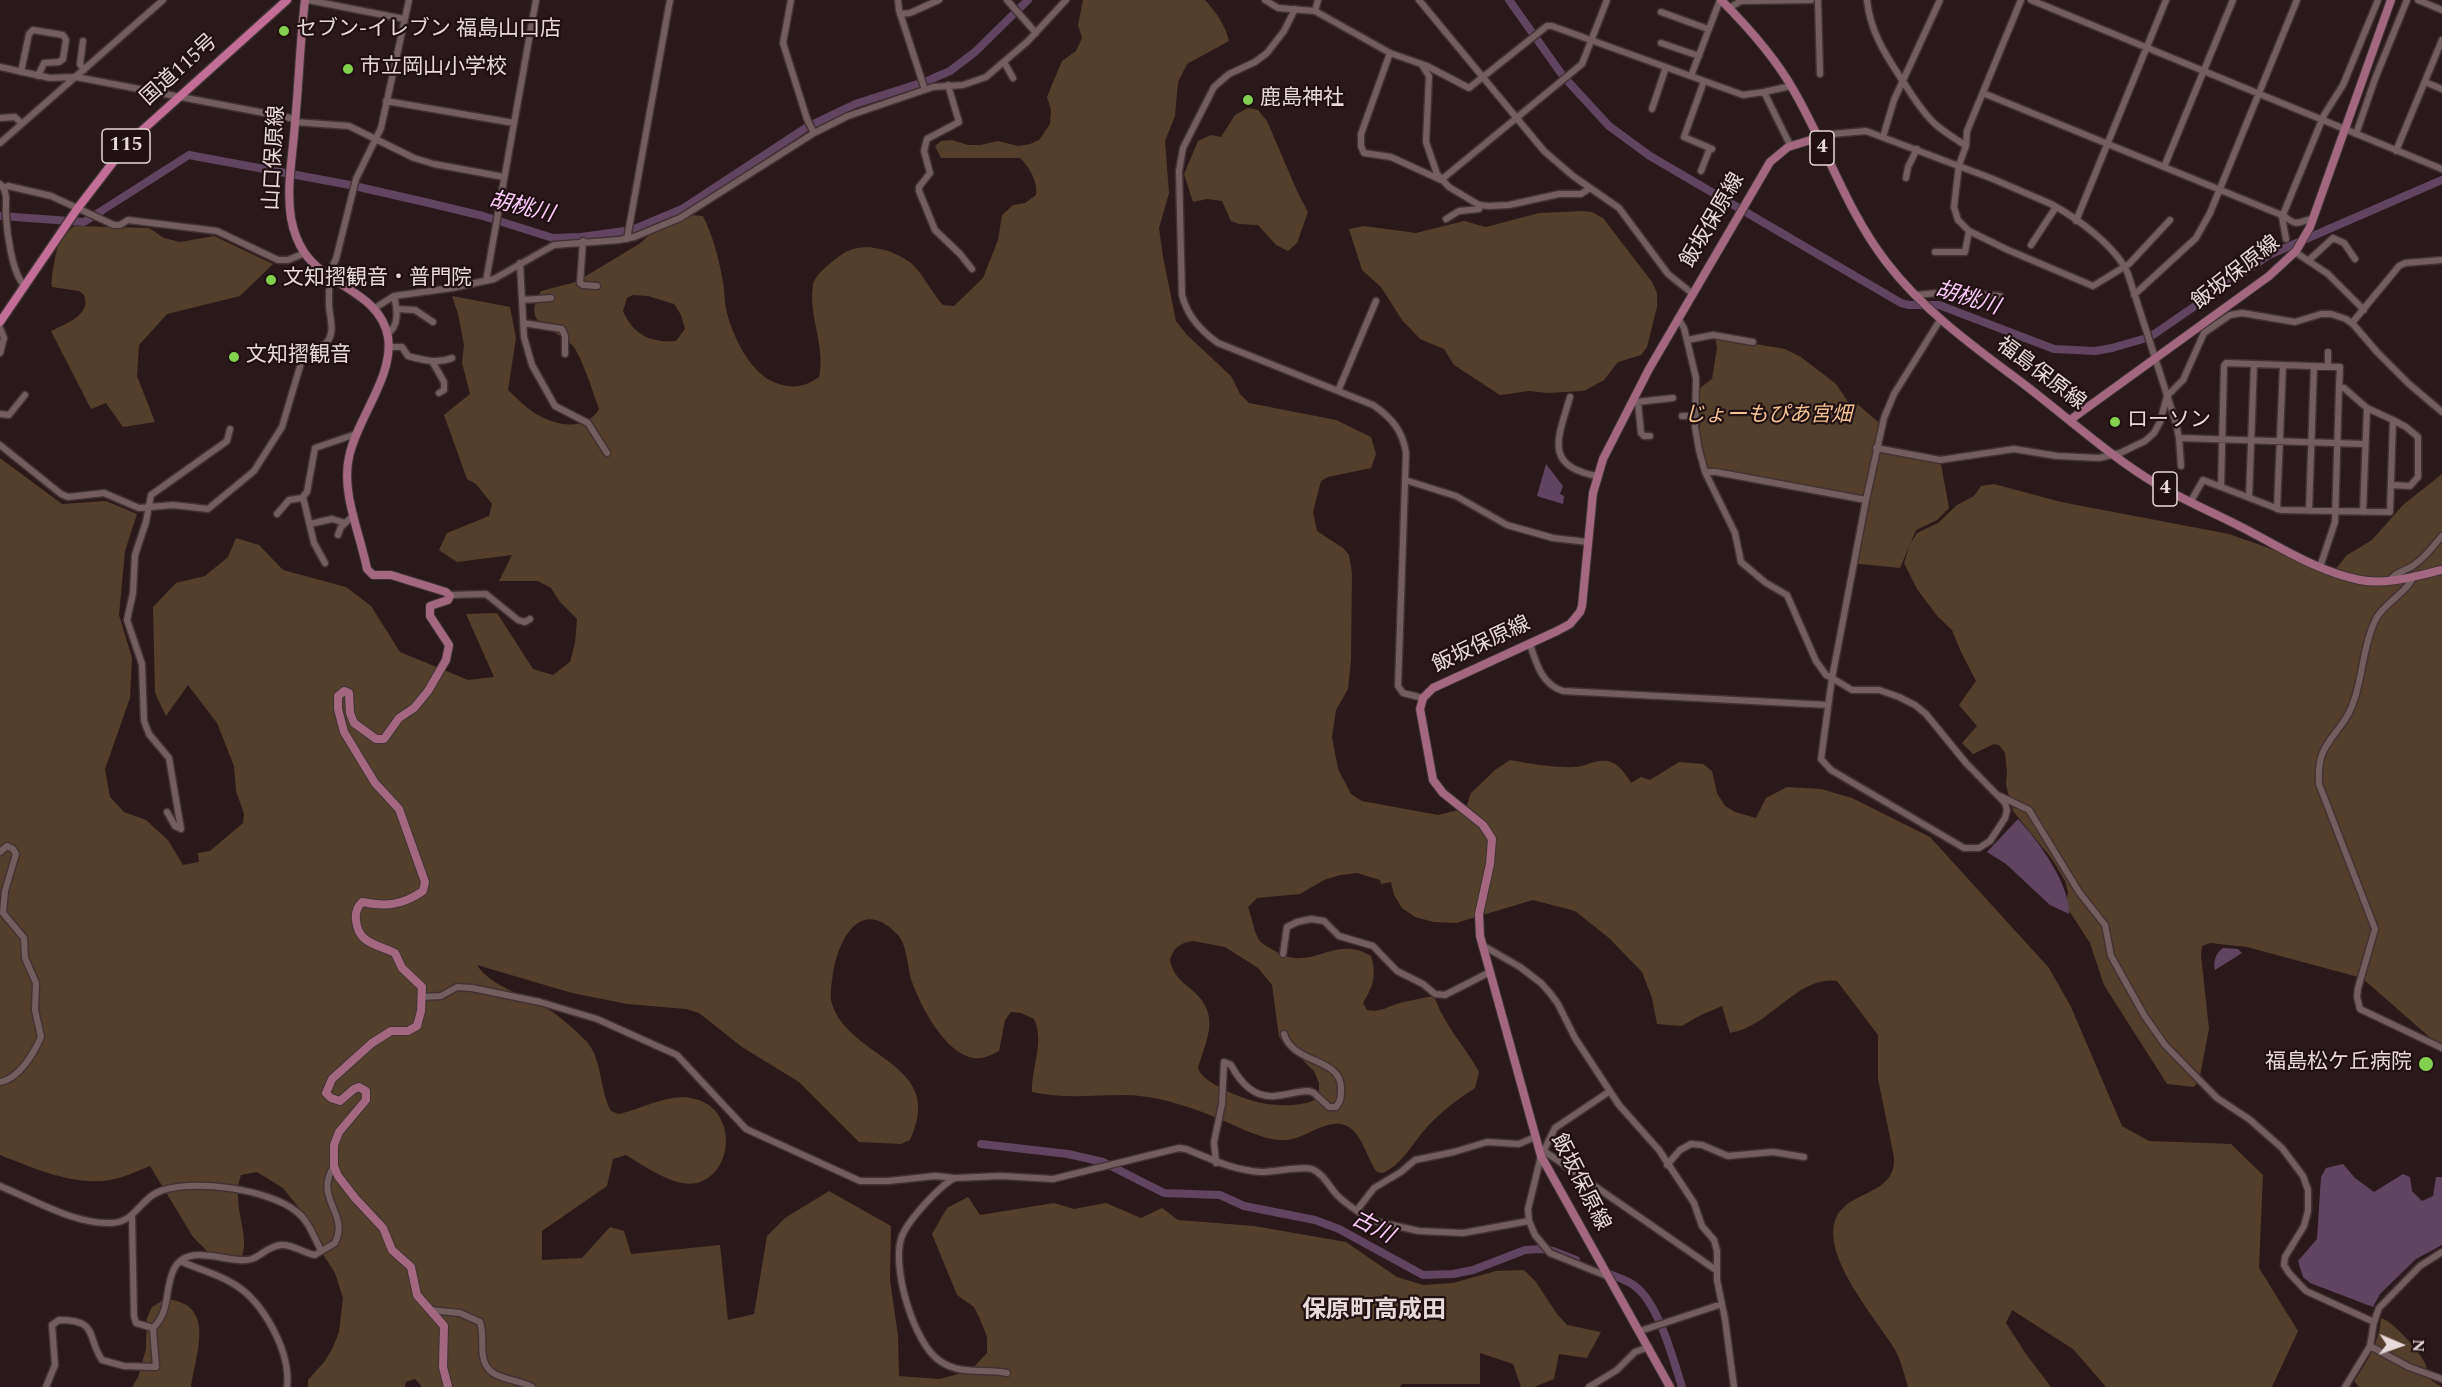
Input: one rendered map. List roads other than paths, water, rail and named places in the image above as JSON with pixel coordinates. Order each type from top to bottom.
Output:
[{"type":"highway","name":"国道115号","points":[[0,322],[77,209],[127,144],[286,0]]},
{"type":"main road","name":"山口保原線","points":[[307,0],[296,120],[290,204],[291,221],[305,253],[330,278],[375,308]]},
{"type":"main road","name":"福島保原線","points":[[1721,0],[1753,33],[1791,86],[1852,211],[1871,242],[1916,297],[1940,320],[2113,455],[2158,485],[2320,567],[2361,580],[2390,581],[2442,570]]},
{"type":"main road","name":"飯坂保原線","points":[[2070,420],[2269,276],[2295,252],[2308,233],[2391,0]]},
{"type":"main road","name":"飯坂保原線","points":[[1670,1387],[1535,1137],[1482,945],[1479,914],[1492,842],[1483,825],[1443,793],[1433,780],[1420,720],[1420,709],[1423,698],[1433,688],[1570,624],[1580,612],[1596,476],[1678,318],[1770,162],[1790,145],[1817,138]]},
{"type":"main road","points":[[375,308],[383,320],[389,347],[385,372],[356,434],[349,458],[346,478],[354,515],[370,573],[402,577],[441,590],[449,595],[448,600],[430,606],[429,611],[449,645],[446,660],[428,691],[414,708],[399,718],[384,739],[376,740],[354,723],[350,713],[349,693],[344,691],[338,696],[338,709],[344,732],[375,783],[399,809],[425,882],[423,891],[400,904],[376,905],[362,902],[355,916],[357,928],[362,938],[395,953],[402,968],[421,984],[422,997],[417,1026],[408,1031],[391,1031],[372,1043],[332,1079],[326,1093],[331,1098],[340,1101],[359,1087],[366,1092],[367,1096],[339,1132],[334,1145],[334,1166],[338,1176],[355,1198],[383,1228],[392,1250],[411,1266],[417,1295],[444,1326],[443,1366],[448,1387]]},
{"type":"street","points":[[0,143],[162,0]]},
{"type":"street","points":[[307,0],[404,20]]},
{"type":"street","points":[[0,445],[61,494],[68,497],[104,493],[140,508],[173,505],[208,509],[254,471],[282,427],[304,353],[324,345],[330,338],[332,326],[329,299],[330,278],[353,188],[381,128],[409,0]]},
{"type":"street","points":[[486,281],[536,0]]},
{"type":"street","points":[[627,239],[670,0]]},
{"type":"street","points":[[791,0],[783,44],[807,119],[814,133]]},
{"type":"street","points":[[898,0],[900,14],[925,90]]},
{"type":"street","points":[[900,14],[910,13],[939,0]]},
{"type":"street","points":[[1007,0],[1036,33]]},
{"type":"street","points":[[375,308],[394,296],[486,281],[549,247],[627,239],[691,212],[814,133],[864,109],[925,90],[948,85],[963,85],[982,79],[1036,33],[1066,0]]},
{"type":"street","points":[[1265,0],[1275,7],[1315,11],[1390,53],[1422,64],[1432,73],[1466,88],[1483,78],[1549,25],[1743,95],[1791,86]]},
{"type":"street","points":[[1315,11],[1318,0]]},
{"type":"street","points":[[1419,0],[1544,151],[1568,172],[1619,208],[1668,274],[1693,294]]},
{"type":"street","points":[[1441,180],[1582,64],[1607,0]]},
{"type":"street","points":[[1691,76],[1721,0]]},
{"type":"street","points":[[1729,8],[1741,1],[1811,0]]},
{"type":"street","points":[[1818,0],[1820,74]]},
{"type":"street","points":[[1867,0],[1868,15],[1875,35],[1917,103],[1937,125],[1966,146]]},
{"type":"street","points":[[1883,137],[1903,81],[1940,0]]},
{"type":"street","points":[[2021,0],[1970,123],[1966,146],[1959,165],[1954,212],[1958,220],[1970,231],[2090,286],[2125,267],[2170,220]]},
{"type":"street","points":[[2031,0],[2442,170]]},
{"type":"street","points":[[2076,221],[2166,0]]},
{"type":"street","points":[[2164,167],[2233,0]]},
{"type":"street","points":[[2134,295],[2196,238],[2219,190],[2297,0]]},
{"type":"street","points":[[2286,239],[2283,226],[2284,216],[2322,120],[2343,85],[2378,0]]},
{"type":"street","points":[[2356,134],[2375,79],[2407,0]]},
{"type":"street","points":[[2418,0],[2442,10]]},
{"type":"street","points":[[1295,9],[1284,31],[1267,53],[1255,62],[1229,74],[1214,87],[1183,148],[1179,171],[1182,295],[1195,322],[1218,343],[1373,405],[1394,422],[1404,441],[1405,480],[1398,686],[1403,693],[1423,698]]},
{"type":"street","points":[[1661,12],[1708,29]]},
{"type":"street","points":[[21,72],[29,34],[33,30],[63,35],[66,40],[63,59],[59,62],[44,63],[38,75]]},
{"type":"street","points":[[2396,151],[2442,40]]},
{"type":"street","points":[[83,41],[80,64],[84,70]]},
{"type":"street","points":[[1661,43],[1699,56]]},
{"type":"street","points":[[1390,53],[1362,130],[1361,148],[1367,154],[1391,157],[1441,180],[1481,205],[1509,205],[1559,194],[1581,194],[1590,188]]},
{"type":"street","points":[[1004,62],[1012,78]]},
{"type":"street","points":[[0,67],[52,78],[76,78],[178,96],[296,120],[349,126],[372,136],[376,141],[429,163],[504,177]]},
{"type":"street","points":[[1652,109],[1666,67]]},
{"type":"street","points":[[1432,73],[1425,137],[1441,180]]},
{"type":"street","points":[[1701,171],[1711,148],[1684,137],[1704,81]]},
{"type":"street","points":[[2425,82],[2442,89]]},
{"type":"street","points":[[948,85],[959,122],[927,139],[924,151],[930,173],[920,185],[919,190],[935,230],[972,269]]},
{"type":"street","points":[[1764,92],[1790,145]]},
{"type":"street","points":[[1983,93],[2284,216],[2293,223],[2304,223],[2313,219]]},
{"type":"street","points":[[386,101],[514,123]]},
{"type":"street","points":[[0,118],[15,117],[22,124]]},
{"type":"street","points":[[1817,138],[1858,131],[1917,149],[2056,207],[2110,247],[2125,267],[2155,358],[2178,438],[2181,466]]},
{"type":"street","points":[[1906,178],[1908,167],[1917,149]]},
{"type":"street","points":[[24,285],[16,273],[2,186],[51,196],[114,225],[131,220],[217,231],[278,260],[288,260],[305,253]]},
{"type":"street","points":[[1446,219],[1459,211],[1479,209],[1481,205]]},
{"type":"street","points":[[2031,245],[2056,207]]},
{"type":"street","points":[[1935,252],[1965,252],[1970,231]]},
{"type":"street","points":[[2308,261],[2333,238],[2344,243],[2355,259]]},
{"type":"street","points":[[583,242],[580,283],[597,286]]},
{"type":"street","points":[[2295,252],[2334,279],[2364,309]]},
{"type":"street","points":[[2352,323],[2398,266],[2409,262],[2442,260]]},
{"type":"street","points":[[520,263],[524,337],[532,365],[555,406],[588,423],[607,453]]},
{"type":"street","points":[[1916,297],[1950,292],[2000,296]]},
{"type":"street","points":[[387,334],[394,327],[397,309],[394,296]]},
{"type":"street","points":[[522,300],[550,298]]},
{"type":"street","points":[[1338,391],[1376,301]]},
{"type":"street","points":[[2230,304],[2237,313]]},
{"type":"street","points":[[397,309],[415,310],[433,322]]},
{"type":"street","points":[[1876,448],[1940,460],[2014,449],[2057,456],[2099,458],[2113,455],[2141,443],[2154,433],[2160,422],[2167,396],[2183,380],[2204,333],[2230,315],[2237,313],[2295,322],[2320,314],[2331,314],[2352,323],[2377,352],[2426,400],[2442,412]]},
{"type":"street","points":[[1678,318],[1684,328],[1696,378],[1697,443],[1706,472],[1735,532],[1741,562],[1766,583],[1787,595],[1816,661],[1826,675],[1832,678],[1852,690],[1880,690],[1915,705],[1926,714],[1960,756],[1995,793],[2006,807],[2004,822],[1985,844],[1975,849],[1964,848],[1827,767],[1820,756],[1832,678],[1876,448],[1890,400],[1940,320]]},
{"type":"street","points":[[524,323],[562,329],[565,336],[565,354]]},
{"type":"street","points":[[0,328],[4,338],[0,354]]},
{"type":"street","points":[[1687,340],[1713,335],[1753,342]]},
{"type":"street","points":[[389,347],[400,346],[408,356],[432,361],[452,358]]},
{"type":"street","points":[[2328,352],[2328,366]]},
{"type":"street","points":[[432,361],[444,382],[444,390],[439,393]]},
{"type":"street","points":[[2221,487],[2224,366],[2226,363],[2340,367],[2336,512],[2335,522],[2320,567]]},
{"type":"street","points":[[2249,498],[2254,364]]},
{"type":"street","points":[[2277,509],[2283,365]]},
{"type":"street","points":[[2309,511],[2313,366]]},
{"type":"street","points":[[2339,387],[2344,388],[2367,408],[2406,427],[2418,437],[2418,477],[2409,486],[2391,484]]},
{"type":"street","points":[[0,414],[9,416],[25,395]]},
{"type":"street","points":[[1570,397],[1559,437],[1560,454],[1565,463],[1574,471],[1596,476]]},
{"type":"street","points":[[1650,436],[1644,436],[1641,433],[1635,400],[1673,398]]},
{"type":"street","points":[[2363,512],[2367,408]]},
{"type":"street","points":[[1682,416],[1696,416]]},
{"type":"street","points":[[2191,501],[2203,480],[2277,509],[2390,512],[2393,420]]},
{"type":"street","points":[[167,812],[175,826],[181,828],[169,758],[149,734],[144,722],[142,664],[138,646],[127,620],[133,593],[135,555],[147,522],[151,495],[219,448],[227,441],[230,429]]},
{"type":"street","points":[[325,563],[314,543],[303,497],[310,484],[315,448],[356,434]]},
{"type":"street","points":[[2178,438],[2365,444]]},
{"type":"street","points":[[1706,472],[1866,501]]},
{"type":"street","points":[[1405,480],[1456,496],[1507,525],[1553,538],[1588,542]]},
{"type":"street","points":[[277,514],[290,499],[303,497]]},
{"type":"street","points":[[338,535],[345,523],[354,515]]},
{"type":"street","points":[[310,524],[332,519],[345,523]]},
{"type":"street","points":[[2390,581],[2392,576],[2422,560],[2442,536]]},
{"type":"street","points":[[2413,576],[2410,583],[2382,610],[2374,624],[2347,717],[2330,738],[2322,753],[2319,784],[2375,928],[2358,988],[2357,997],[2360,1009],[2442,1048]]},
{"type":"street","points":[[449,595],[486,594],[520,621],[530,619]]},
{"type":"street","points":[[1530,644],[1543,677],[1550,685],[1560,690],[1828,705]]},
{"type":"street","points":[[1995,793],[2029,810],[2079,892],[2105,925],[2111,956],[2144,1015],[2165,1045],[2217,1098],[2249,1119],[2282,1148],[2303,1176],[2308,1190],[2308,1211],[2304,1226],[2285,1257],[2284,1265],[2289,1273],[2306,1291],[2374,1322]]},
{"type":"street","points":[[0,852],[7,846],[16,854],[5,891],[3,913],[24,938],[25,957],[36,983],[35,1010],[41,1037],[20,1070],[7,1080],[0,1082]]},
{"type":"street","points":[[1283,954],[1287,927],[1297,922],[1321,919],[1327,922],[1342,938],[1373,946],[1397,971],[1420,982],[1438,995],[1445,995],[1490,972]]},
{"type":"street","points":[[1482,945],[1520,967],[1546,988],[1610,1091],[1630,1120],[1655,1146],[1694,1203],[1702,1226],[1714,1240],[1717,1255],[1716,1270],[1734,1387]]},
{"type":"street","points":[[422,997],[441,996],[457,987],[472,988],[540,1002],[597,1018],[677,1055],[746,1129],[860,1181],[888,1181],[935,1176],[1061,1178],[1175,1148],[1186,1149],[1227,1167],[1261,1172],[1311,1169],[1320,1175],[1338,1196],[1374,1221],[1424,1232],[1471,1232],[1529,1221]]},
{"type":"street","points":[[1216,1163],[1214,1142],[1222,1104],[1224,1064],[1226,1062],[1231,1065],[1245,1087],[1263,1096],[1309,1091],[1329,1107],[1336,1107],[1339,1103],[1341,1085],[1334,1071],[1296,1053],[1284,1034]]},
{"type":"street","points":[[1609,1277],[1606,1278],[1550,1253],[1539,1241],[1529,1221],[1529,1200],[1543,1154],[1555,1128],[1610,1091]]},
{"type":"street","points":[[1357,1210],[1374,1188],[1401,1172],[1415,1160],[1454,1152],[1486,1142],[1519,1144],[1535,1137]]},
{"type":"street","points":[[1667,1165],[1680,1150],[1691,1144],[1702,1145],[1728,1156],[1773,1152],[1804,1157]]},
{"type":"street","points":[[1543,1154],[1716,1270]]},
{"type":"street","points":[[46,1387],[55,1365],[52,1325],[59,1320],[71,1320],[87,1328],[102,1360],[124,1366],[156,1367],[153,1329],[163,1317],[171,1275],[180,1261],[193,1256],[207,1255],[250,1259],[272,1247],[282,1245],[292,1246],[315,1255],[335,1244],[338,1227],[336,1214],[326,1189],[327,1178],[334,1166]]},
{"type":"street","points":[[955,1178],[914,1215],[905,1229],[899,1247],[905,1292],[920,1336],[928,1350],[940,1361],[972,1372],[1007,1373]]},
{"type":"street","points":[[0,1186],[87,1221],[115,1223],[132,1216],[153,1195],[169,1189],[193,1186],[253,1191],[283,1203],[297,1212],[307,1223],[321,1250]]},
{"type":"street","points":[[132,1216],[134,1316],[136,1323],[153,1329]]},
{"type":"street","points":[[2344,1387],[2370,1346],[2379,1308],[2420,1266],[2442,1252]]},
{"type":"street","points":[[180,1261],[225,1279],[248,1294],[284,1353],[287,1387]]},
{"type":"street","points":[[1640,1331],[1722,1304]]},
{"type":"street","points":[[430,1310],[460,1313],[480,1322],[482,1352],[487,1368],[501,1378],[532,1387]]},
{"type":"street","points":[[2370,1346],[2409,1367],[2442,1379]]},
{"type":"street","points":[[1589,1387],[1617,1370],[1635,1352],[1649,1347]]},
{"type":"waterway","name":"胡桃川","points":[[0,216],[84,222],[189,155],[350,185],[429,203],[483,216],[553,238],[581,237],[632,230],[682,209],[807,127],[855,104],[927,81],[950,71],[975,52],[1028,0]]},
{"type":"waterway","name":"胡桃川","points":[[1509,0],[1563,76],[1609,126],[1650,156],[1901,303],[1939,305],[2054,349],[2095,351],[2150,337],[2269,255],[2442,180]]},
{"type":"waterway","name":"古川","points":[[981,1144],[1068,1154],[1103,1162],[1164,1193],[1220,1195],[1244,1206],[1315,1220],[1339,1229],[1423,1275],[1453,1274],[1473,1270],[1525,1250],[1553,1251],[1576,1260]]},
{"type":"waterway","name":"古川","points":[[1601,1271],[1632,1284],[1650,1303],[1669,1346],[1682,1387]]},
{"type":"place","name":"セブン-イレブン 福島山口店","points":[[284,31]]},
{"type":"place","name":"市立岡山小学校","points":[[348,69]]},
{"type":"place","name":"鹿島神社","points":[[1248,100]]},
{"type":"place","name":"文知摺観音・普門院","points":[[271,280]]},
{"type":"place","name":"文知摺観音","points":[[234,357]]},
{"type":"place","name":"ローソン","points":[[2115,422]]},
{"type":"place","name":"福島松ケ丘病院","points":[[2426,1064]]},
{"type":"district","name":"保原町高成田","points":[[1374,1312]]},
{"type":"park label","name":"じょーもぴあ宮畑","points":[[1768,417]]}]
